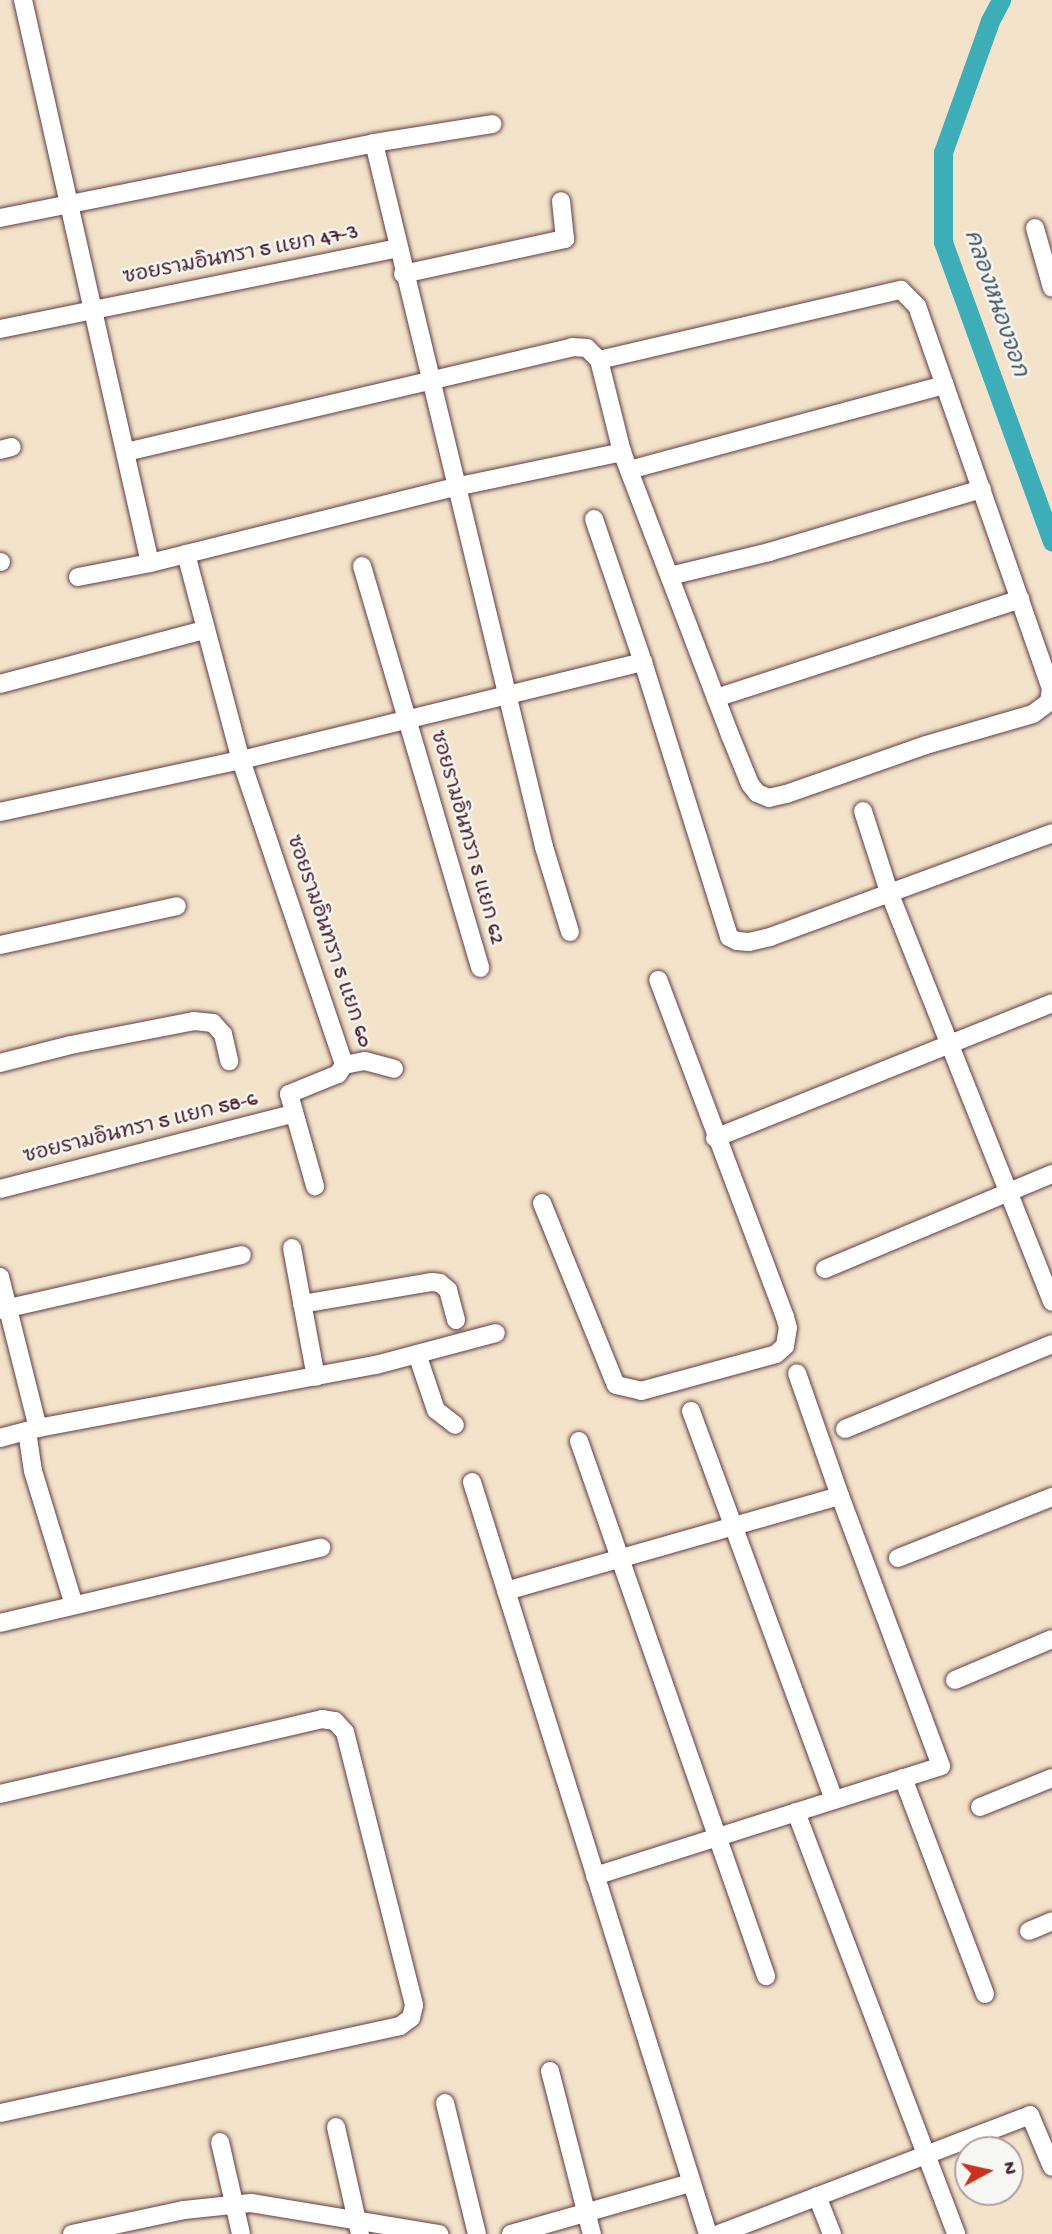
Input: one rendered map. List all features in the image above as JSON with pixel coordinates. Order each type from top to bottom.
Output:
[{"type":"street","points":[[23,0],[71,203],[150,563]]},
{"type":"street","points":[[0,218],[374,143],[492,124]]},
{"type":"street","points":[[374,143],[428,379],[551,875],[569,932]]},
{"type":"street","points":[[403,274],[565,239],[561,201]]},
{"type":"street","points":[[1035,228],[1052,288]]},
{"type":"street","name":"ซอยรามอินทรา 5 แยก 47-3","points":[[0,329],[398,248]]},
{"type":"street","points":[[126,452],[428,379],[572,347],[587,348],[599,360],[622,452],[750,784],[757,793],[769,798],[1033,714],[1048,702],[1051,689],[917,306],[901,290],[599,360]]},
{"type":"street","points":[[629,470],[945,385]]},
{"type":"street","points":[[78,577],[150,563],[455,487],[622,452]]},
{"type":"street","points":[[670,576],[769,552],[982,489]]},
{"type":"street","points":[[594,519],[643,662],[729,937],[749,942],[770,937],[1052,833]]},
{"type":"street","name":"ซอยรามอินทรา 5 แยก 60","points":[[186,554],[204,630],[241,760],[344,1065],[338,1074],[292,1090],[288,1099],[293,1114]]},
{"type":"street","name":"ซอยรามอินทรา 5 แยก 62","points":[[362,566],[480,968]]},
{"type":"street","points":[[716,698],[1020,599]]},
{"type":"street","points":[[0,684],[204,630]]},
{"type":"street","points":[[0,811],[241,760],[643,662]]},
{"type":"street","points":[[863,811],[889,892],[1052,1302]]},
{"type":"street","points":[[0,945],[177,906]]},
{"type":"street","points":[[542,1203],[616,1385],[641,1391],[776,1354],[785,1346],[788,1337],[785,1317],[715,1138],[658,981]]},
{"type":"street","points":[[715,1138],[1052,1003]]},
{"type":"street","points":[[0,1063],[71,1045],[194,1021],[213,1023],[223,1034],[229,1061]]},
{"type":"street","points":[[344,1065],[365,1061],[394,1069]]},
{"type":"street","points":[[293,1114],[315,1186]]},
{"type":"street","name":"ซอยรามอินทรา 5 แยก 58-6","points":[[0,1189],[293,1114]]},
{"type":"street","points":[[825,1269],[1052,1174]]},
{"type":"street","points":[[292,1248],[316,1377]]},
{"type":"street","points":[[4,1309],[242,1255]]},
{"type":"street","points":[[0,1277],[4,1309],[32,1430],[33,1471],[74,1605]]},
{"type":"street","points":[[302,1304],[432,1282],[440,1283],[448,1290],[456,1321]]},
{"type":"street","points":[[0,1438],[316,1377],[496,1333]]},
{"type":"street","points":[[845,1429],[1052,1343]]},
{"type":"street","points":[[417,1354],[436,1410],[455,1425]]},
{"type":"street","points":[[595,1876],[941,1766],[839,1496],[797,1373]]},
{"type":"street","points":[[691,1411],[834,1800]]},
{"type":"street","points":[[579,1441],[766,1976]]},
{"type":"street","points":[[472,1482],[708,2234]]},
{"type":"street","points":[[506,1591],[839,1496]]},
{"type":"street","points":[[898,1559],[1052,1497]]},
{"type":"street","points":[[0,1623],[321,1548]]},
{"type":"street","points":[[954,1680],[1052,1639]]},
{"type":"street","points":[[0,1794],[322,1719],[335,1721],[345,1732],[414,2005],[411,2018],[400,2026],[0,2113]]},
{"type":"street","points":[[903,1778],[985,1994]]},
{"type":"street","points":[[980,1807],[1052,1778]]},
{"type":"street","points":[[796,1812],[956,2234]]},
{"type":"street","points":[[1030,1931],[1052,1922]]},
{"type":"street","points":[[550,2071],[592,2234]]},
{"type":"street","points":[[444,2103],[477,2234]]},
{"type":"street","points":[[719,2234],[1030,2115],[1052,2167]]},
{"type":"street","points":[[336,2127],[358,2227]]},
{"type":"street","points":[[220,2142],[241,2234]]},
{"type":"street","points":[[511,2234],[690,2183]]},
{"type":"street","points":[[817,2196],[832,2234]]},
{"type":"street","points":[[72,2234],[184,2210],[251,2203],[358,2227],[439,2234]]},
{"type":"waterway","name":"คลองหนองจอก","points":[[1001,0],[990,21],[943,152],[943,242],[1052,542]]}]
